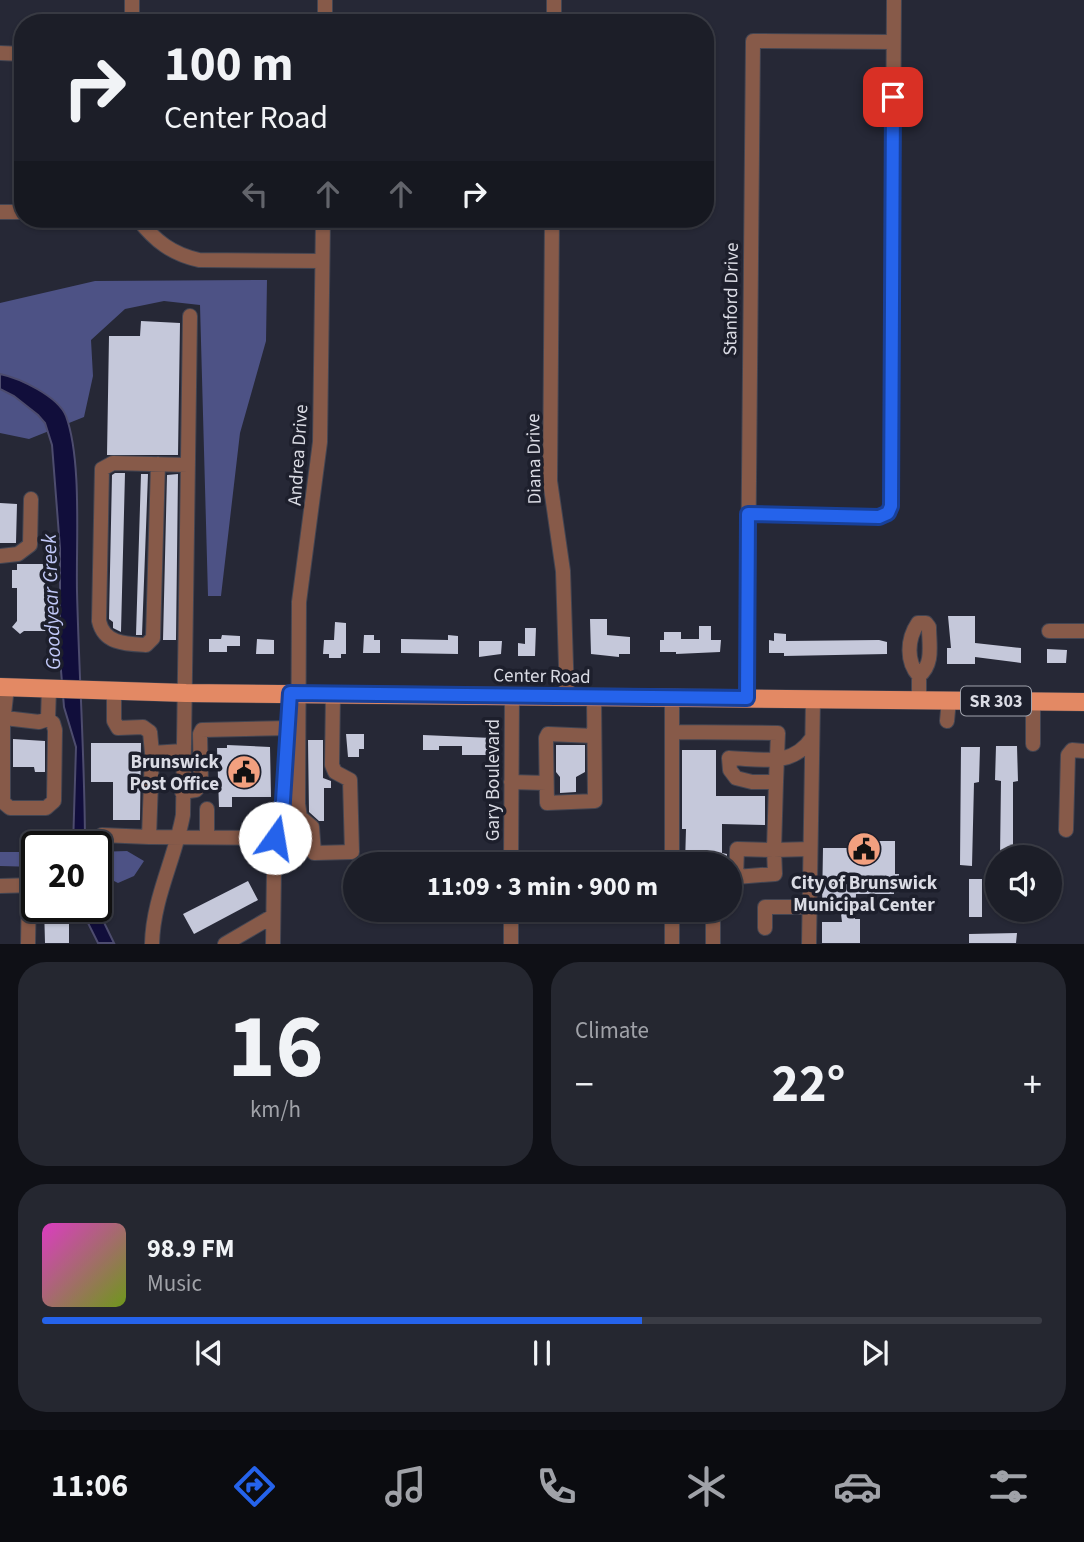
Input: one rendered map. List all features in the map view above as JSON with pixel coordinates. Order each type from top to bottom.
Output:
[{"type":"main road","name":"Center Road","points":[[4,687],[295,694],[1084,702]]},
{"type":"street","points":[[748,514],[879,517],[888,513],[891,506],[894,0]]},
{"type":"street","name":"Stanford Drive","points":[[747,698],[753,41],[893,42]]},
{"type":"street","points":[[146,228],[160,244],[184,257],[199,260],[322,261]]},
{"type":"street","name":"Andrea Drive","points":[[294,732],[301,575],[315,494],[320,442],[323,228]]},
{"type":"street","name":"Diana Drive","points":[[552,228],[550,481],[563,571],[567,696]]},
{"type":"street","points":[[152,943],[152,925],[159,892],[179,836],[183,815],[190,316]]},
{"type":"street","points":[[158,464],[153,638],[146,645],[117,642],[101,631],[99,621],[102,469],[114,463],[158,464],[188,465]]},
{"type":"street","points":[[0,556],[18,554],[30,545],[31,499]]},
{"type":"street","points":[[1049,631],[1084,631]]},
{"type":"street","points":[[919,676],[919,700]]},
{"type":"street","points":[[4,687],[3,802],[10,808],[46,808],[54,801],[55,730],[53,723],[47,719]]},
{"type":"street","points":[[47,719],[55,688]]},
{"type":"street","points":[[114,690],[114,721],[118,728],[143,727],[150,732],[152,753],[149,837]]},
{"type":"street","points":[[294,732],[300,817],[312,827],[314,853],[352,852],[350,780],[335,772],[332,765],[333,694]]},
{"type":"street","name":"Gary Boulevard","points":[[511,852],[512,696]]},
{"type":"street","points":[[594,697],[594,736],[593,803],[547,803],[548,734],[594,736]]},
{"type":"street","points":[[672,698],[672,852]]},
{"type":"street","points":[[809,943],[813,699]]},
{"type":"street","points":[[947,721],[948,700]]},
{"type":"street","points":[[1032,744],[1033,701]]},
{"type":"street","points":[[5,718],[39,722],[47,719]]},
{"type":"street","points":[[182,792],[196,790],[201,784],[202,730],[294,732]]},
{"type":"street","points":[[112,835],[275,838],[281,831],[294,732]]},
{"type":"street","points":[[672,732],[778,733],[775,874],[742,880]]},
{"type":"street","points":[[729,733],[730,770],[736,778],[776,782]]},
{"type":"street","points":[[729,758],[791,758],[803,751],[812,737]]},
{"type":"street","points":[[1066,830],[1068,755],[1072,750],[1084,751]]},
{"type":"street","points":[[152,753],[183,751]]},
{"type":"street","points":[[511,782],[546,783]]},
{"type":"street","points":[[207,809],[207,836]]},
{"type":"street","points":[[737,852],[737,849],[810,849]]},
{"type":"street","points":[[273,943],[274,868]]},
{"type":"street","points":[[0,886],[21,885]]},
{"type":"street","points":[[765,928],[765,907],[810,907]]},
{"type":"street","points":[[225,943],[273,916]]},
{"type":"street","points":[[28,943],[30,922]]},
{"type":"street","points":[[511,922],[511,943]]},
{"type":"street","points":[[672,922],[672,943]]},
{"type":"street","points":[[713,922],[713,943]]},
{"type":"shaded area","points":[[267,280],[266,341],[240,433],[221,596],[208,596],[200,305],[164,301],[125,309],[91,340],[93,376],[84,417],[29,439],[0,433],[0,303],[95,281]]},
{"type":"shaded area","points":[[0,374],[17,379],[47,395],[62,409],[71,434],[77,502],[85,831],[73,831],[76,747],[64,707],[60,658],[60,548],[52,445],[45,423],[38,415],[14,396],[0,389]]},
{"type":"shaded area","points":[[112,851],[127,851],[144,861],[134,876],[118,883],[112,880]]},
{"type":"shaded area","points":[[0,852],[21,852],[21,867],[0,866]]},
{"type":"shaded area","points":[[88,922],[104,922],[114,943],[98,943]]},
{"type":"building","points":[[141,321],[180,323],[178,455],[107,455],[109,336],[140,336]]},
{"type":"building","points":[[125,473],[121,632],[113,628],[113,622],[109,619],[112,475]]},
{"type":"building","points":[[141,474],[148,474],[142,635],[136,635]]},
{"type":"building","points":[[178,474],[176,640],[163,640],[167,475]]},
{"type":"building","points":[[0,503],[17,504],[16,543],[0,543]]},
{"type":"building","points":[[17,564],[52,564],[51,631],[24,631],[20,634],[12,627],[17,621],[17,588],[12,588],[12,570],[17,570]]},
{"type":"building","points":[[948,616],[975,616],[975,643],[1021,648],[1021,663],[975,657],[975,664],[947,664],[947,648],[951,648]]},
{"type":"building","points":[[590,619],[607,619],[607,635],[630,637],[630,654],[619,654],[619,657],[591,654]]},
{"type":"building","points":[[335,622],[346,623],[346,654],[341,654],[341,658],[329,658],[329,654],[323,654],[324,640],[334,640]]},
{"type":"building","points":[[699,626],[711,626],[711,640],[721,640],[720,652],[660,652],[660,640],[664,640],[664,632],[681,632],[681,639],[699,639]]},
{"type":"building","points":[[525,628],[536,628],[535,656],[518,656],[518,643],[525,644]]},
{"type":"building","points":[[774,633],[786,634],[786,641],[879,640],[887,642],[887,654],[784,656],[784,653],[769,653],[769,640],[774,641]]},
{"type":"building","points":[[222,635],[240,636],[240,646],[227,646],[227,652],[209,652],[209,639],[221,639]]},
{"type":"building","points":[[364,635],[374,635],[374,640],[380,640],[380,653],[363,653]]},
{"type":"building","points":[[448,635],[458,636],[458,654],[401,653],[401,639],[448,640]]},
{"type":"building","points":[[257,639],[274,640],[274,654],[256,654]]},
{"type":"building","points":[[479,641],[502,641],[501,654],[479,657]]},
{"type":"building","points":[[1047,649],[1067,650],[1066,663],[1047,663]]},
{"type":"building","points":[[346,734],[364,734],[364,749],[359,749],[359,757],[348,757]]},
{"type":"building","points":[[423,735],[492,738],[491,755],[462,755],[462,746],[439,746],[439,750],[423,750]]},
{"type":"building","points":[[13,739],[45,741],[45,772],[35,772],[34,767],[13,767]]},
{"type":"building","points":[[308,740],[323,740],[323,778],[331,781],[331,788],[324,788],[324,821],[319,821],[309,812]]},
{"type":"building","points":[[91,743],[141,743],[140,820],[113,820],[113,782],[91,782]]},
{"type":"building","name":"Brunswick Post Office","points":[[227,745],[270,747],[271,797],[232,797],[232,807],[219,807],[217,748],[227,748]]},
{"type":"building","points":[[556,745],[585,745],[585,772],[576,777],[576,792],[560,793],[560,777],[556,772]]},
{"type":"building","points":[[996,746],[1017,746],[1018,781],[1013,782],[1013,845],[1000,845],[1001,781],[995,780]]},
{"type":"building","points":[[961,747],[980,747],[979,782],[974,783],[972,866],[960,865]]},
{"type":"building","points":[[682,750],[716,750],[716,796],[765,796],[765,825],[722,824],[722,852],[685,852],[686,829],[682,829]]},
{"type":"building","points":[[865,841],[895,841],[895,874],[899,874],[899,887],[894,886],[894,894],[856,894],[855,919],[860,919],[860,943],[822,943],[822,922],[842,922],[840,906],[822,906],[823,848],[865,848]]},
{"type":"building","points":[[969,879],[982,879],[982,917],[969,917]]},
{"type":"building","points":[[248,881],[258,900],[194,934],[183,914]]},
{"type":"building","points":[[44,922],[69,922],[69,943],[45,943]]},
{"type":"building","points":[[1017,933],[1016,943],[969,943],[969,934]]},
{"type":"place","name":"Brunswick Post Office","points":[[244,772]]},
{"type":"place","name":"City of Brunswick Municipal Center","points":[[864,849]]},
{"type":"route","points":[[275,838],[281,831],[290,693],[747,698],[748,514],[879,517],[888,513],[891,506],[893,97]]},
{"type":"water label","name":"Goodyear Creek","points":[[51,602]]}]
